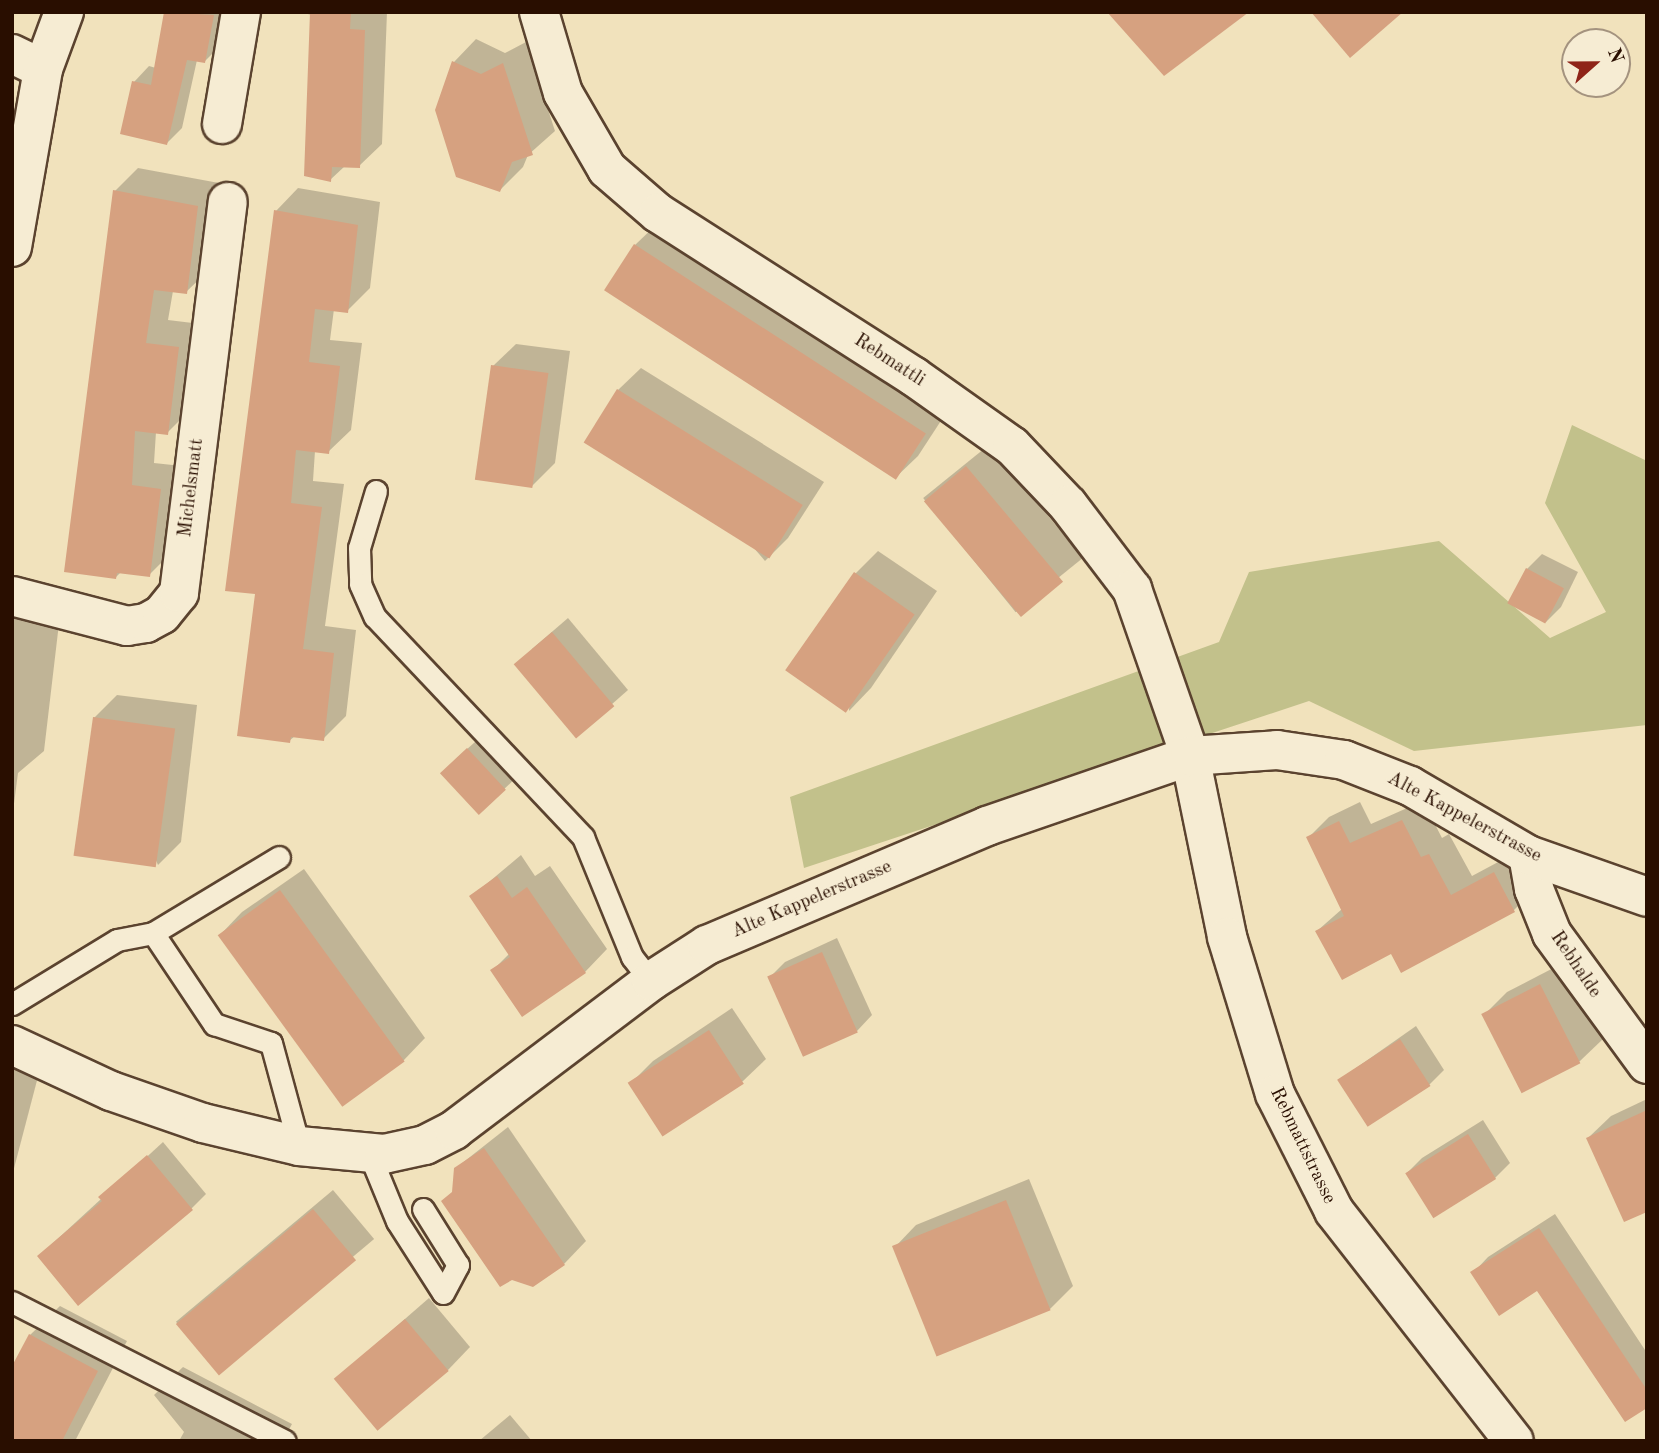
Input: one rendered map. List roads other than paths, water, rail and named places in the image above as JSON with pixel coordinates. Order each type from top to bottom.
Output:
[{"type":"street","points":[[12,247],[28,61],[64,12]]},
{"type":"street","points":[[222,124],[241,12]]},
{"type":"street","name":"Rebmattli","points":[[539,12],[562,93],[607,169],[658,213],[913,376],[1012,446],[1068,505],[1132,589],[1190,757]]},
{"type":"street","name":"Michelsmatt","points":[[12,596],[127,626],[146,623],[162,614],[179,593],[228,202]]},
{"type":"street","name":"Alte Kappelerstrasse","points":[[12,1045],[111,1091],[203,1123],[299,1146],[369,1153],[425,1145],[454,1130],[651,981],[707,945],[807,900],[987,826],[1190,757],[1276,750],[1344,760],[1410,786],[1528,855],[1647,897]]},
{"type":"street","name":"Rebmattstrasse","points":[[1190,757],[1227,937],[1275,1094],[1334,1212],[1514,1441]]},
{"type":"street","name":"Rebhalde","points":[[1528,855],[1534,889],[1552,934],[1647,1064]]},
{"type":"lane","points":[[376,491],[359,548],[360,584],[375,617],[583,837],[632,957],[651,981]]},
{"type":"lane","points":[[12,1004],[117,940],[153,933],[279,857]]},
{"type":"lane","points":[[153,933],[214,1024],[271,1043],[299,1146]]},
{"type":"lane","points":[[369,1153],[397,1222],[443,1293],[458,1265],[424,1209]]},
{"type":"lane","points":[[12,1302],[285,1441]]}]
